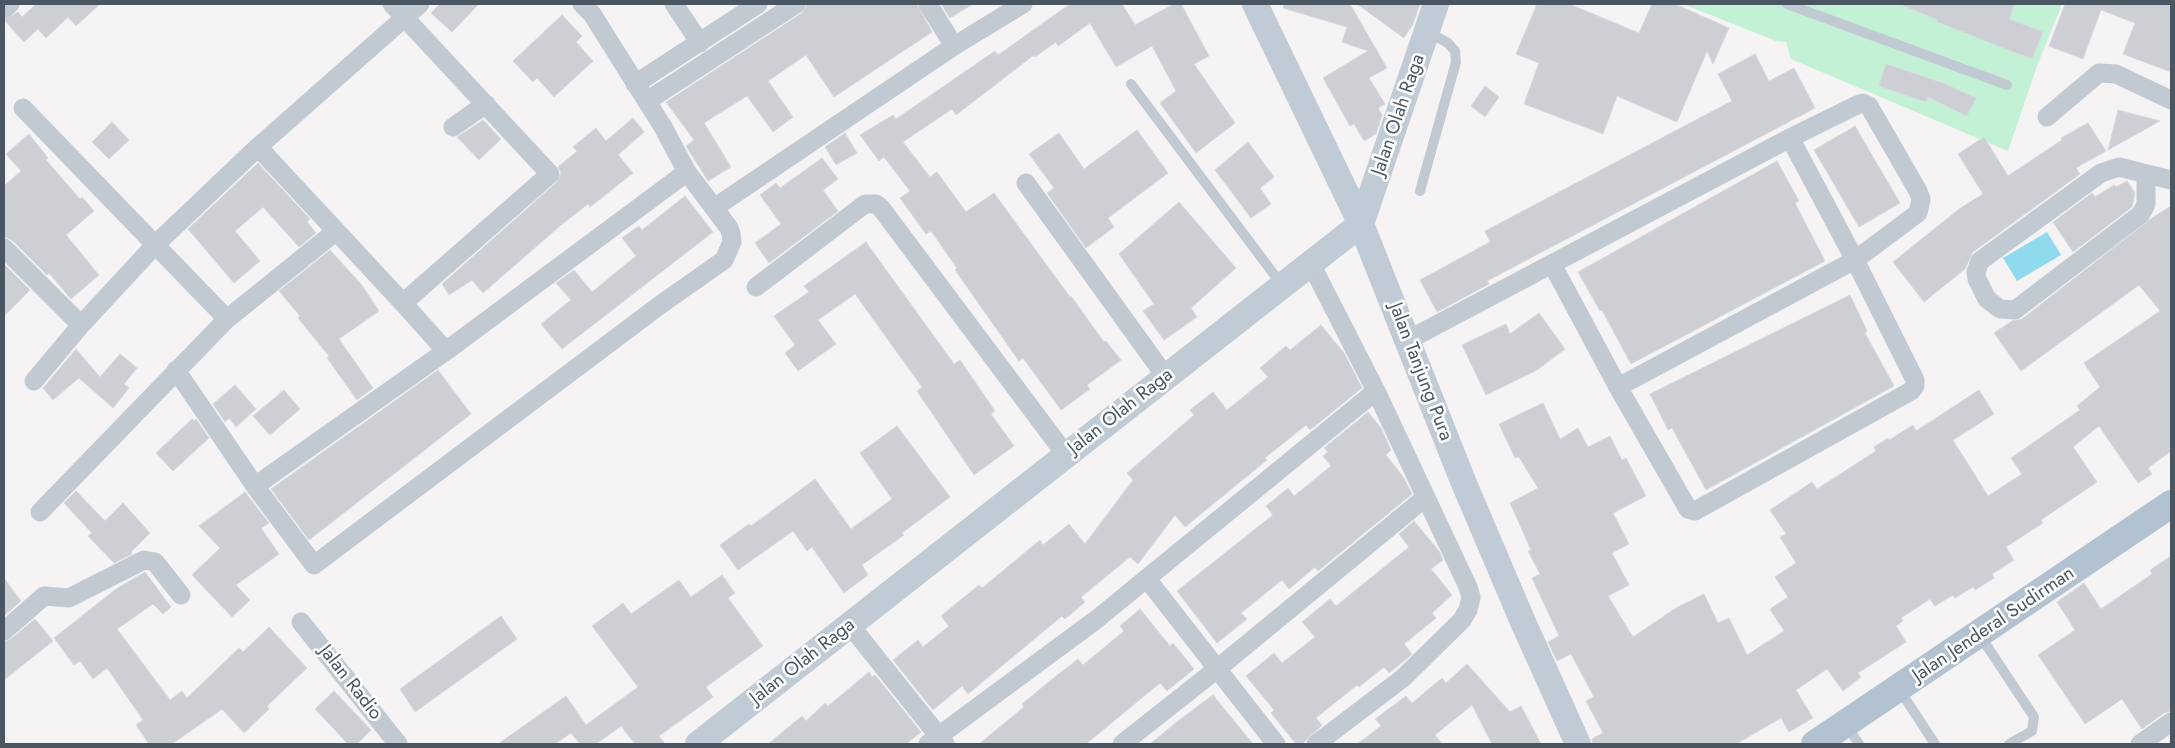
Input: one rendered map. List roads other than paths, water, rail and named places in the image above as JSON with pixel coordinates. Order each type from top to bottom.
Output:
[{"type":"main road","name":"Jalan Jenderal Sudirman","points":[[1815,744],[1852,734],[1899,689],[2171,504]]},
{"type":"street","points":[[4,10],[10,4]]},
{"type":"street","points":[[34,381],[81,325],[156,244],[398,11],[420,4]]},
{"type":"street","points":[[176,370],[255,486],[314,565],[683,287],[724,260],[732,242],[729,228],[687,172],[647,101],[634,84],[592,14],[582,4]]},
{"type":"street","points":[[674,4],[700,43]]},
{"type":"street","points":[[634,84],[758,4]]},
{"type":"street","points":[[647,101],[796,4]]},
{"type":"street","points":[[928,4],[954,46]]},
{"type":"street","points":[[714,208],[954,46],[1023,4]]},
{"type":"street","name":"Jalan Tanjung Pura","points":[[1256,4],[1361,224],[1463,481],[1523,622],[1578,744]]},
{"type":"street","name":"Jalan Olah Raga","points":[[698,744],[1361,224],[1436,4]]},
{"type":"street","points":[[398,11],[550,174],[403,303]]},
{"type":"street","points":[[2047,117],[2099,73],[2116,74],[2171,100]]},
{"type":"street","points":[[1408,340],[1790,138],[1863,103],[1869,106],[1918,191],[1921,199],[1918,213],[1855,260],[1618,387]]},
{"type":"street","points":[[453,127],[486,104]]},
{"type":"street","points":[[23,108],[227,319]]},
{"type":"street","points":[[1552,264],[1618,387],[1688,509],[1695,511],[1911,391],[1915,386],[1915,380],[1855,260],[1790,138]]},
{"type":"street","points":[[258,147],[446,351]]},
{"type":"street","points":[[2146,174],[2146,204],[2141,214],[2015,310],[2000,308],[1987,300],[1977,279],[1976,272],[1980,260],[2101,174],[2119,167],[2132,168],[2146,174],[2171,180]]},
{"type":"street","points":[[255,486],[446,351],[687,172]]},
{"type":"street","points":[[1026,183],[1166,377]]},
{"type":"street","points":[[756,288],[865,204],[876,204],[881,208],[1066,455]]},
{"type":"street","points":[[40,512],[227,319],[335,232]]},
{"type":"street","points":[[4,248],[81,325]]},
{"type":"street","points":[[1311,264],[1376,391],[1471,597],[1468,610],[1462,620],[1403,678],[1316,744]]},
{"type":"street","points":[[850,625],[937,741],[1097,619],[1376,391]]},
{"type":"street","points":[[1122,744],[1217,669],[1426,497]]},
{"type":"street","points":[[4,631],[44,596],[69,598],[144,560],[154,562],[181,595]]},
{"type":"street","points":[[1147,579],[1276,744]]},
{"type":"street","name":"Jalan Radio","points":[[301,622],[398,744]]},
{"type":"street","points":[[2140,744],[2171,722]]},
{"type":"lane","points":[[1787,4],[2007,85]]},
{"type":"lane","points":[[1420,191],[1456,62],[1455,51],[1448,42],[1427,31]]},
{"type":"lane","points":[[1131,84],[1282,286]]},
{"type":"lane","points":[[1979,634],[2034,717],[2032,731],[2008,744]]},
{"type":"lane","points":[[1899,689],[1935,744]]},
{"type":"water","points":[[2047,232],[2061,255],[2017,281],[2003,258]]}]
